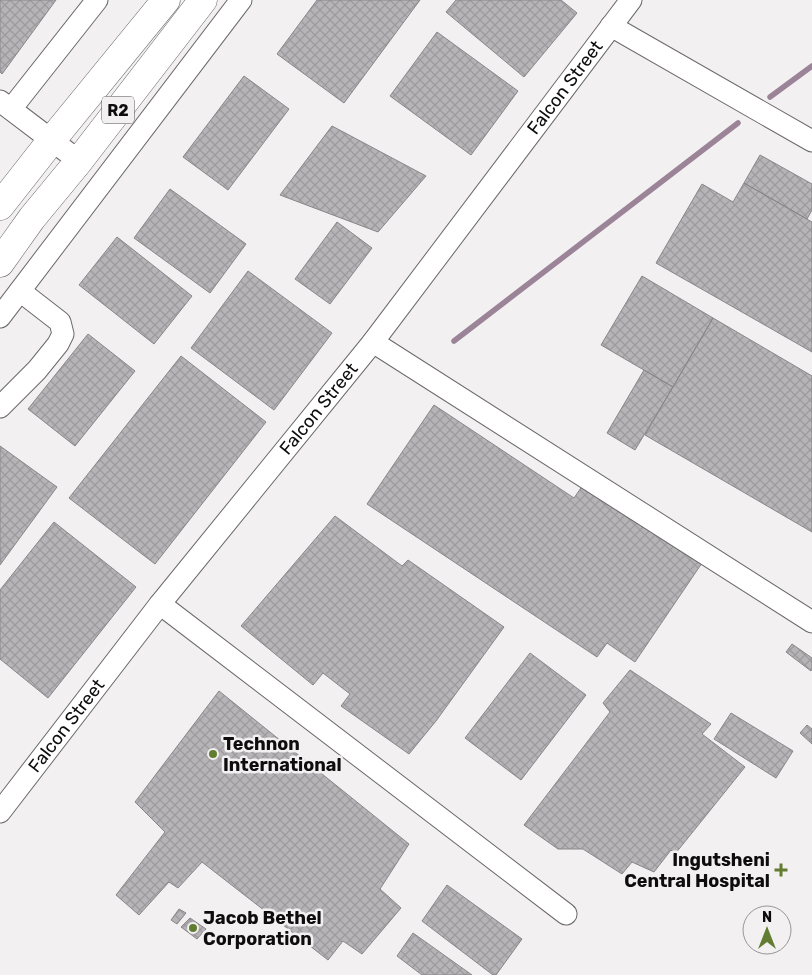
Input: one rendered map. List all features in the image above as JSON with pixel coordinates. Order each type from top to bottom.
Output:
[{"type":"highway","name":"R2","points":[[0,206],[166,0]]},
{"type":"highway","name":"R2","points":[[0,263],[32,218],[79,161],[203,0]]},
{"type":"street","points":[[79,161],[5,105],[98,0]]},
{"type":"street","points":[[0,317],[241,0]]},
{"type":"street","name":"Falcon Street","points":[[0,812],[160,604],[373,342],[631,0]]},
{"type":"street","points":[[611,26],[812,141]]},
{"type":"street","points":[[0,407],[37,370],[58,344],[63,334],[60,322],[20,291]]},
{"type":"street","points":[[373,342],[812,622]]},
{"type":"street","points":[[160,604],[566,914]]},
{"type":"building","points":[[0,0],[56,0],[2,74],[0,72]]},
{"type":"building","points":[[317,0],[420,0],[344,103],[277,54]]},
{"type":"building","points":[[456,0],[561,0],[577,13],[524,77],[446,12]]},
{"type":"building","points":[[437,32],[518,91],[471,155],[390,96]]},
{"type":"building","points":[[244,76],[289,109],[228,190],[183,157]]},
{"type":"building","points":[[332,126],[426,176],[378,232],[280,195]]},
{"type":"building","points":[[760,155],[812,184],[812,210],[807,219],[744,183]]},
{"type":"building","points":[[744,183],[812,222],[812,352],[656,263],[702,184],[733,202]]},
{"type":"building","points":[[170,189],[246,244],[210,293],[134,238]]},
{"type":"building","points":[[337,222],[372,248],[330,304],[295,279]]},
{"type":"building","points":[[117,237],[192,296],[154,344],[79,285]]},
{"type":"building","points":[[248,271],[332,333],[274,410],[191,348]]},
{"type":"building","points":[[642,276],[713,318],[673,387],[601,345]]},
{"type":"building","points":[[713,318],[812,376],[812,532],[645,435]]},
{"type":"building","points":[[88,334],[135,371],[75,446],[28,409]]},
{"type":"building","points":[[181,356],[266,422],[155,564],[69,498]]},
{"type":"building","points":[[644,370],[673,387],[635,450],[607,433]]},
{"type":"building","points":[[434,405],[574,498],[583,485],[702,563],[635,662],[607,643],[597,657],[367,504]]},
{"type":"building","points":[[0,446],[57,487],[0,565]]},
{"type":"building","points":[[335,516],[402,566],[408,560],[504,627],[436,721],[409,754],[341,706],[350,694],[323,673],[313,685],[241,626]]},
{"type":"building","points":[[54,522],[136,587],[48,698],[0,659],[0,590]]},
{"type":"building","points":[[792,644],[812,658],[811,671],[786,652]]},
{"type":"building","points":[[530,653],[586,695],[521,780],[465,738]]},
{"type":"building","points":[[630,670],[711,724],[702,734],[745,767],[675,854],[671,850],[654,872],[632,862],[622,874],[583,849],[558,849],[524,825],[610,712],[603,703]]},
{"type":"building","points":[[219,691],[409,844],[380,889],[401,908],[362,954],[343,941],[328,960],[202,862],[178,888],[169,882],[139,915],[116,895],[165,832],[135,802]]},
{"type":"building","points":[[731,713],[793,751],[776,778],[714,739]]},
{"type":"building","points":[[807,725],[812,729],[812,744],[800,733]]},
{"type":"building","points":[[447,885],[522,939],[496,975],[493,975],[422,921]]},
{"type":"building","points":[[179,909],[186,913],[177,924],[171,920]]},
{"type":"building","name":"Jacob Bethel Corporation","points":[[190,918],[206,929],[197,939],[181,927]]},
{"type":"building","points":[[413,933],[472,975],[422,975],[397,956]]},
{"type":"waterway","points":[[770,97],[812,66]]},
{"type":"waterway","points":[[454,341],[738,123]]},
{"type":"place","name":"Technon International","points":[[213,754]]},
{"type":"place","name":"Ingutsheni Central Hospital","points":[[781,870]]},
{"type":"place","name":"Jacob Bethel Corporation","points":[[193,928]]}]
